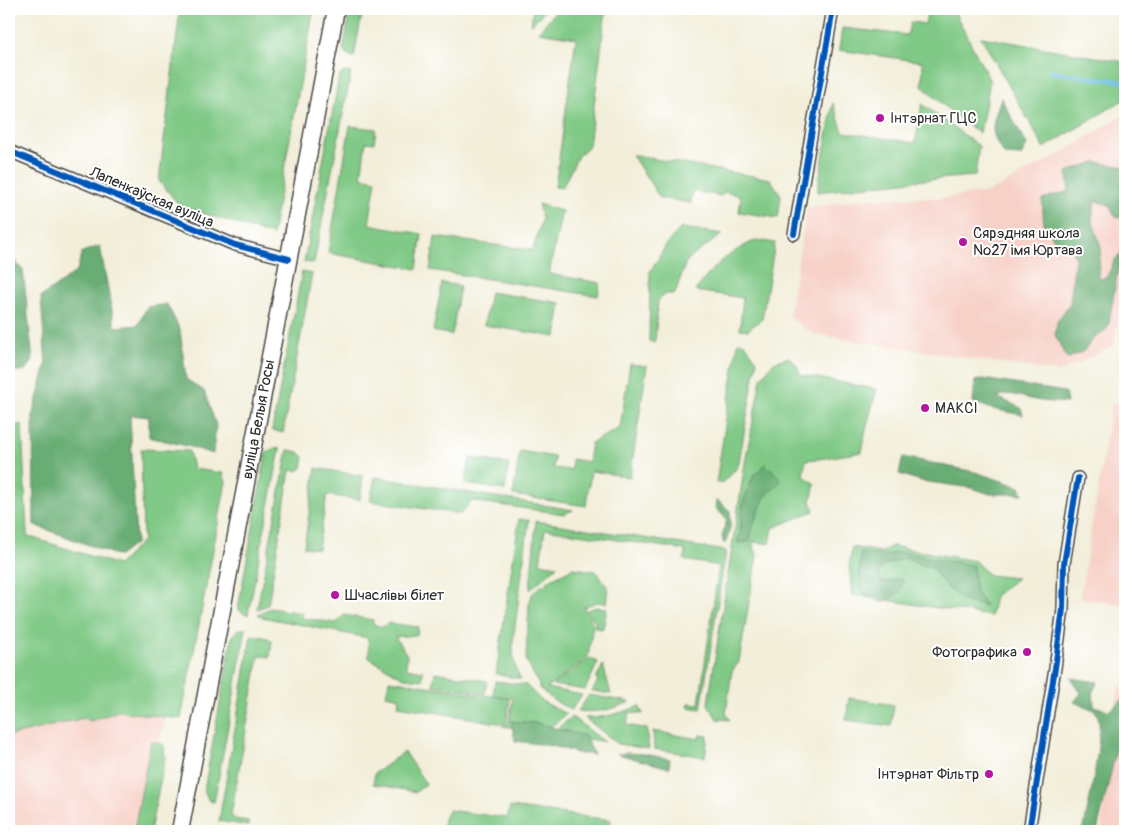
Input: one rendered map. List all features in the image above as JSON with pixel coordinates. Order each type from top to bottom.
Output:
[{"type":"main road","name":"вуліца Белыя Росы","points":[[180,831],[336,9]]},
{"type":"street","points":[[794,234],[833,9]]},
{"type":"street","name":"Лапенкаўская вуліца","points":[[9,151],[236,245],[289,259]]},
{"type":"street","points":[[1029,831],[1056,661],[1063,609],[1064,564],[1078,478]]},
{"type":"shaded area","name":"Сярэдняя школа №27 імя Юртава","points":[[1125,114],[1125,276],[1114,345],[1059,372],[813,334],[789,316],[807,208],[869,198],[943,198],[989,192],[1058,155]]},
{"type":"shaded area","points":[[1112,403],[1125,405],[1125,605],[1080,598]]},
{"type":"shaded area","points":[[1119,686],[1125,687],[1125,831],[1101,831],[1113,718]]},
{"type":"shaded area","points":[[168,702],[142,831],[9,831],[9,710]]},
{"type":"green space","points":[[180,9],[314,9],[272,235],[180,206],[159,181]]},
{"type":"green space","points":[[351,9],[363,9],[354,57],[348,56],[343,49]]},
{"type":"green space","points":[[533,9],[546,9],[531,25]]},
{"type":"green space","points":[[558,9],[606,9],[589,146],[578,156],[562,188],[555,187],[576,38],[538,32]]},
{"type":"green space","points":[[775,9],[813,9],[812,14]]},
{"type":"green space","points":[[928,9],[953,9],[990,81],[980,133],[958,118],[922,86],[923,62],[839,50],[842,28],[907,35],[911,22],[925,24]]},
{"type":"green space","points":[[981,37],[1125,62],[1125,99],[1044,148]]},
{"type":"green space","points":[[346,72],[351,73],[314,263],[304,262],[339,77]]},
{"type":"green space","points":[[1001,98],[1027,145],[1021,156],[1005,155],[996,140],[993,127]]},
{"type":"green space","points":[[833,103],[843,132],[915,143],[922,104],[979,146],[975,176],[817,192]]},
{"type":"green space","points":[[350,126],[376,129],[374,143],[366,142],[361,177],[376,180],[369,224],[422,234],[417,269],[328,253]]},
{"type":"green space","points":[[632,155],[770,179],[781,195],[778,218],[739,212],[741,196],[725,192],[721,196],[693,191],[691,203],[660,198]]},
{"type":"green space","points":[[1095,162],[1125,167],[1125,220],[1115,216],[1109,205],[1095,201],[1092,219],[1101,247],[1098,275],[1100,279],[1107,277],[1115,259],[1121,254],[1107,329],[1093,339],[1083,352],[1067,359],[1055,335],[1057,322],[1070,303],[1075,258],[1071,247],[1058,244],[1044,227],[1042,199],[1069,191],[1067,172]]},
{"type":"green space","points":[[538,204],[562,211],[549,274],[600,283],[598,296],[430,270],[435,237],[533,250],[542,219]]},
{"type":"green space","points":[[681,228],[723,234],[686,262],[675,294],[666,294],[658,300],[655,343],[649,341],[650,272],[668,242]]},
{"type":"green space","points":[[757,240],[775,243],[762,319],[748,330],[740,329],[743,298],[695,291],[722,261]]},
{"type":"green space","points":[[100,246],[115,327],[138,325],[147,307],[167,304],[180,330],[186,379],[204,391],[216,425],[213,454],[149,437],[149,417],[130,415],[136,543],[119,556],[34,525],[33,413],[46,365],[41,297],[77,271],[82,252]]},
{"type":"green space","points":[[9,255],[23,270],[33,361],[25,371],[9,371]]},
{"type":"green space","points":[[302,272],[312,274],[283,433],[272,430]]},
{"type":"green space","points":[[442,283],[460,286],[452,335],[433,331]]},
{"type":"green space","points":[[490,292],[561,303],[556,337],[484,325]]},
{"type":"green space","points":[[738,342],[744,343],[757,360],[738,467],[722,483],[716,483]]},
{"type":"green space","points":[[789,357],[796,364],[801,375],[877,389],[862,452],[806,460],[803,475],[815,484],[811,501],[814,511],[773,528],[770,544],[752,541],[757,555],[739,662],[732,671],[726,714],[730,720],[717,719],[708,704],[745,463],[761,378],[774,362]]},
{"type":"green space","points":[[630,364],[647,366],[630,477],[591,471],[586,506],[513,495],[520,451],[555,457],[553,468],[571,470],[572,459],[588,462],[591,443],[620,428]]},
{"type":"green space","points":[[983,379],[1065,392],[1067,403],[1039,401],[1016,395],[1002,395],[997,397],[1021,408],[1023,415],[992,409],[973,402],[975,381]]},
{"type":"green space","points":[[22,424],[27,536],[118,565],[143,540],[141,449],[189,451],[193,469],[223,473],[226,482],[181,719],[118,711],[91,721],[84,718],[9,736],[9,427]]},
{"type":"green space","points":[[275,448],[280,449],[248,615],[238,609],[266,454]]},
{"type":"green space","points":[[288,450],[299,452],[304,457],[302,468],[297,471],[290,470],[268,605],[257,609]]},
{"type":"green space","points":[[903,457],[975,472],[1020,487],[1023,494],[990,494],[972,488],[921,481],[899,474]]},
{"type":"green space","points":[[470,458],[509,464],[505,490],[465,484]]},
{"type":"green space","points":[[766,464],[782,480],[765,497],[754,522],[749,542],[737,543],[740,534],[743,502],[754,475]]},
{"type":"green space","points":[[316,468],[363,476],[360,500],[327,495],[318,549],[304,547]]},
{"type":"green space","points":[[375,477],[573,510],[564,514],[471,501],[461,514],[370,501]]},
{"type":"green space","points":[[717,500],[730,511],[730,528],[724,544],[722,536],[727,519],[715,508]]},
{"type":"green space","points":[[519,519],[529,520],[513,641],[513,656],[521,679],[496,674]]},
{"type":"green space","points":[[536,521],[726,551],[701,709],[688,707],[689,703],[699,704],[719,566],[684,560],[685,550],[545,529],[540,563],[557,566],[530,590]]},
{"type":"green space","points":[[892,546],[975,561],[989,575],[1017,578],[995,596],[991,616],[852,595],[849,566],[852,547],[882,552]]},
{"type":"green space","points":[[897,552],[973,566],[976,593],[986,606],[967,602],[948,589],[933,569],[907,558],[884,565],[878,573],[882,583],[898,579],[903,580],[900,592],[883,603],[860,591],[859,571],[861,553],[888,555]]},
{"type":"green space","points":[[573,568],[596,571],[608,588],[606,603],[597,602],[584,607],[593,624],[588,657],[547,688],[582,695],[571,710],[553,700],[538,687],[540,687],[526,660],[529,605],[532,594],[549,580]]},
{"type":"green space","points":[[596,607],[607,608],[603,629],[595,628],[595,622],[587,610]]},
{"type":"green space","points":[[270,608],[302,613],[302,618],[336,623],[344,615],[373,620],[373,624],[382,627],[389,623],[418,627],[417,635],[395,637],[407,655],[406,668],[423,671],[422,680],[404,678],[369,658],[368,638],[262,617],[258,614]]},
{"type":"green space","points":[[239,629],[246,629],[214,802],[209,801],[204,790],[232,638]]},
{"type":"green space","points":[[251,636],[268,638],[272,641],[270,657],[259,656],[231,815],[235,819],[249,821],[248,826],[219,821]]},
{"type":"green space","points":[[590,658],[598,662],[585,690],[553,685]]},
{"type":"green space","points":[[603,665],[611,694],[592,691],[598,681],[596,679]]},
{"type":"green space","points":[[435,672],[487,681],[485,693],[433,685]]},
{"type":"green space","points":[[1071,678],[1098,682],[1093,691],[1094,706],[1109,711],[1122,700],[1125,703],[1125,733],[1120,735],[1097,831],[1083,831],[1098,750],[1099,720],[1094,710],[1074,702],[1081,693]]},
{"type":"green space","points":[[389,680],[510,699],[506,724],[508,725],[513,698],[493,695],[495,681],[526,685],[542,701],[566,714],[551,726],[543,729],[529,730],[502,726],[504,724],[398,706],[400,698],[386,695]]},
{"type":"green space","points":[[589,695],[630,702],[604,710],[592,712],[578,711]]},
{"type":"green space","points":[[849,698],[894,705],[891,726],[846,720]]},
{"type":"green space","points":[[639,706],[643,714],[629,713],[627,725],[647,729],[649,749],[618,744],[585,718],[613,715]]},
{"type":"green space","points":[[572,717],[605,742],[551,733]]},
{"type":"green space","points":[[511,721],[537,723],[585,736],[594,754],[582,754],[553,746],[515,741]]},
{"type":"green space","points":[[653,731],[699,739],[700,735],[708,736],[705,757],[654,749]]},
{"type":"green space","points":[[151,741],[164,745],[165,758],[150,831],[134,831]]},
{"type":"green space","points":[[404,752],[426,784],[416,792],[373,784],[375,773]]},
{"type":"green space","points":[[626,753],[670,759],[669,768],[617,754]]},
{"type":"green space","points":[[510,807],[611,820],[609,831],[442,831],[448,810],[507,818]]},
{"type":"waterway","points":[[1051,72],[1125,82]]},
{"type":"cycle path","points":[[794,234],[833,9]]},
{"type":"cycle path","points":[[9,151],[235,245],[289,259]]},
{"type":"cycle path","points":[[1029,831],[1055,668],[1063,609],[1064,564],[1078,478]]},
{"type":"place","name":"Інтэрнат ГЦС","points":[[880,118]]},
{"type":"place","name":"Сярэдняя школа №27 імя Юртава","points":[[963,242]]},
{"type":"place","name":"МАКСІ","points":[[925,408]]},
{"type":"place","name":"Шчаслівы білет","points":[[335,595]]},
{"type":"place","name":"Фотографика","points":[[1027,652]]},
{"type":"place","name":"Інтэрнат Фільтр","points":[[989,774]]}]
